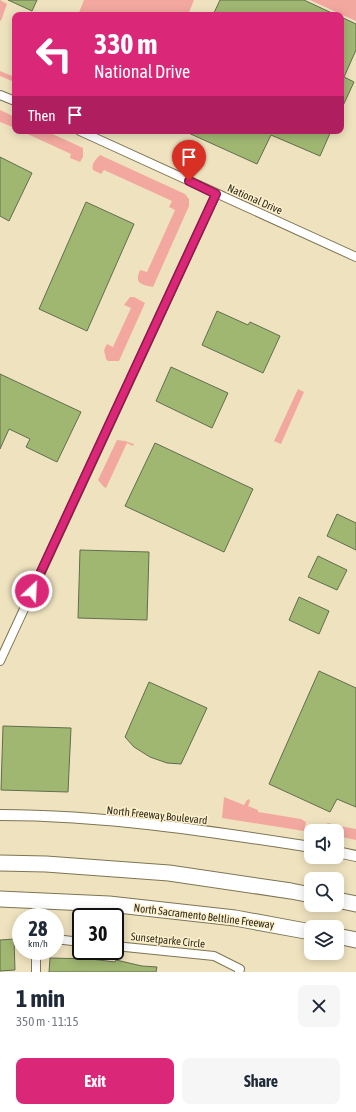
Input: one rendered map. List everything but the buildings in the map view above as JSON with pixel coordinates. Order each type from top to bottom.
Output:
[{"type":"highway","points":[[0,863],[46,864],[169,873],[304,894]]},
{"type":"highway","name":"North Sacramento Beltline Freeway","points":[[0,899],[109,904],[235,918],[304,931]]},
{"type":"highway","points":[[344,901],[356,904]]},
{"type":"highway","points":[[344,937],[356,940]]},
{"type":"street","points":[[0,94],[12,100]]},
{"type":"street","name":"National Drive","points":[[86,134],[356,257]]},
{"type":"street","points":[[0,660],[216,194]]},
{"type":"street","name":"North Freeway Boulevard","points":[[0,815],[52,817],[162,826],[236,835],[304,846]]},
{"type":"street","points":[[344,853],[356,856]]},
{"type":"street","name":"Sunsetparke Circle","points":[[124,947],[214,956],[239,971]]},
{"type":"street","points":[[36,960],[36,972]]},
{"type":"shaded area","points":[[0,0],[7,4],[1,21],[0,20]]},
{"type":"shaded area","points":[[84,0],[194,0],[189,12],[79,12]]},
{"type":"shaded area","points":[[310,0],[356,0],[356,21],[344,16],[344,12],[336,12]]},
{"type":"shaded area","points":[[0,71],[12,76],[12,81],[0,76]]},
{"type":"shaded area","points":[[0,110],[12,116],[12,127],[0,122]]},
{"type":"shaded area","points":[[28,134],[53,134],[83,148],[83,157],[80,162],[70,158],[71,154]]},
{"type":"shaded area","points":[[100,155],[185,194],[189,199],[189,206],[153,287],[140,283],[138,281],[138,275],[140,270],[147,272],[175,210],[169,207],[172,201],[104,170],[101,174],[93,170],[93,164]]},
{"type":"shaded area","points":[[130,297],[134,297],[145,303],[119,361],[108,361],[104,350],[107,344],[113,347],[131,308],[124,305]]},
{"type":"shaded area","points":[[298,389],[304,392],[281,444],[274,441]]},
{"type":"shaded area","points":[[117,440],[134,444],[133,446],[127,443],[106,488],[98,480]]},
{"type":"shaded area","points":[[224,797],[244,805],[249,799],[250,801],[248,806],[258,810],[258,812],[301,819],[306,822],[304,824],[304,831],[222,818]]},
{"type":"shaded area","points":[[344,827],[356,829],[356,840],[344,837]]},
{"type":"route","points":[[32,591],[216,194],[189,181]]}]
